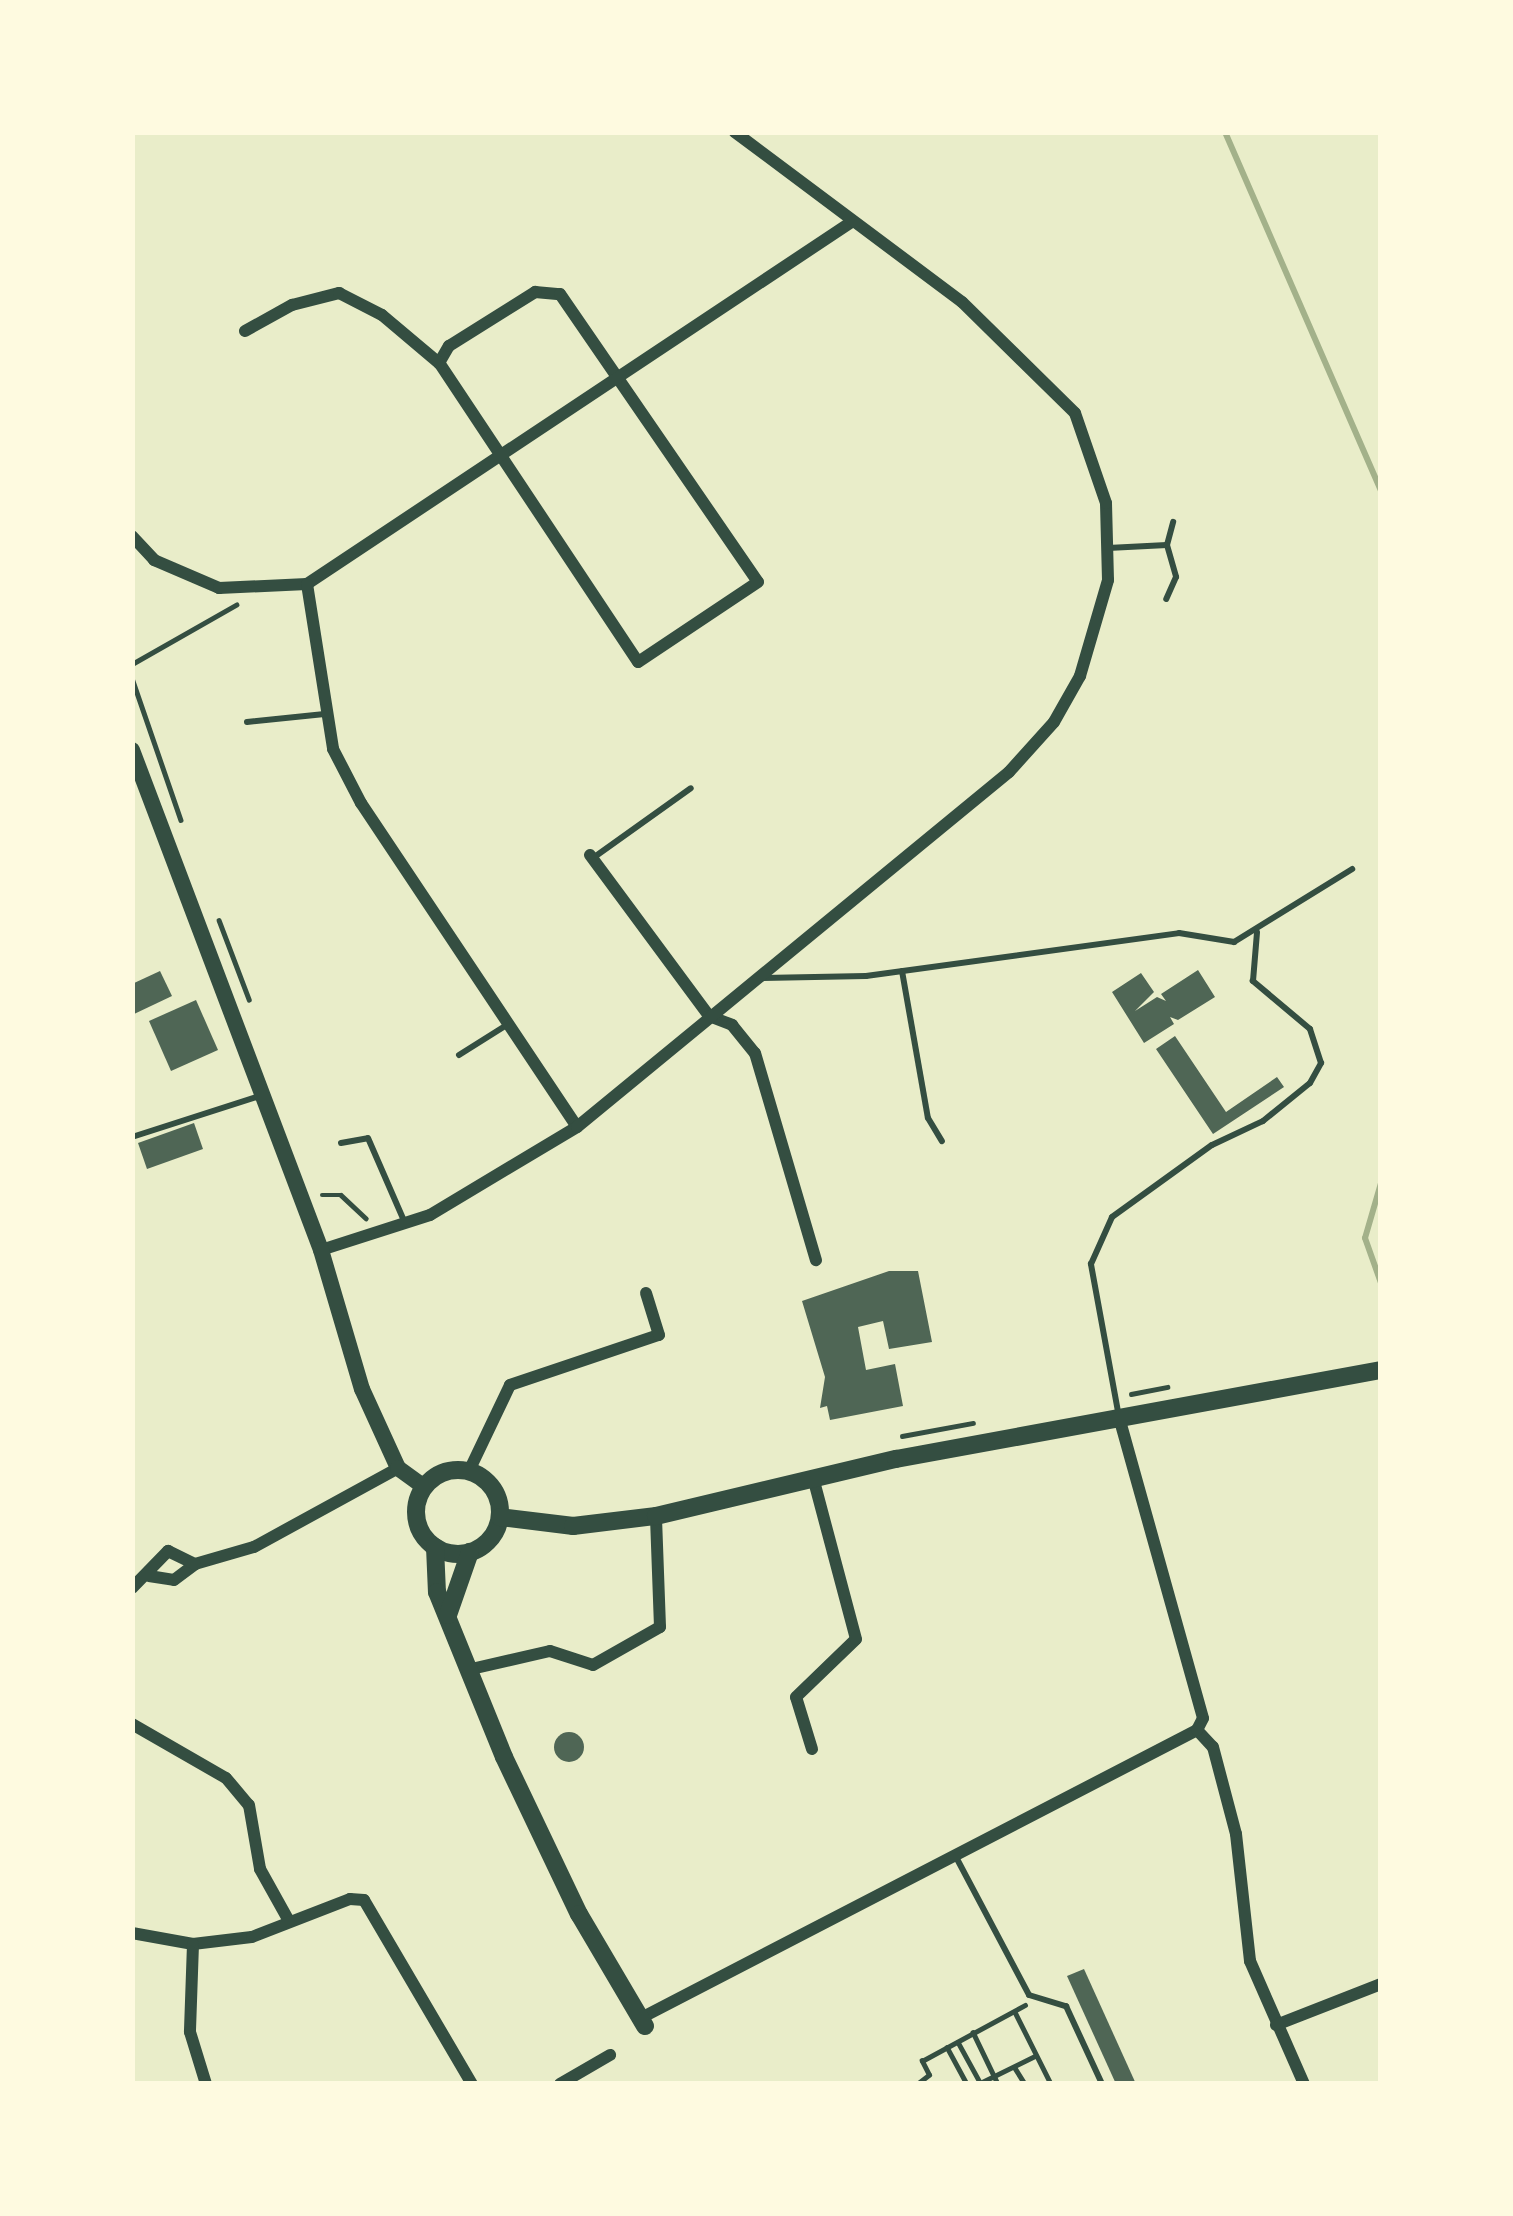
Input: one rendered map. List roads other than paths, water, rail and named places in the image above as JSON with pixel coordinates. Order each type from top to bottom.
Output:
[{"type":"main road","points":[[132,750],[321,1250],[362,1388],[398,1468],[424,1487]]},
{"type":"main road","points":[[500,1517],[573,1526],[656,1516],[813,1477],[1381,1370]]},
{"type":"main road","points":[[448,1616],[470,1552],[493,1535],[500,1517],[494,1490],[469,1471],[442,1473],[424,1487],[417,1524],[435,1547],[437,1592],[467,1670],[579,1915],[643,2022]]},
{"type":"main road","points":[[435,1547],[470,1552]]},
{"type":"street","points":[[321,1250],[405,1222],[500,1180],[577,1127],[1010,772],[1054,722],[1100,625],[1108,548],[1106,503],[1075,413],[962,302],[850,223],[735,132]]},
{"type":"street","points":[[132,536],[154,560],[219,588],[307,584],[850,223]]},
{"type":"street","points":[[245,331],[292,305],[339,293],[382,315],[440,363],[638,662],[758,581],[560,294],[535,292],[449,346],[440,363]]},
{"type":"street","points":[[307,584],[325,714],[361,803],[577,1127]]},
{"type":"street","points":[[592,856],[710,1016],[732,1025],[762,1069],[816,1260]]},
{"type":"street","points":[[469,1471],[510,1385],[659,1335],[646,1293]]},
{"type":"street","points":[[643,2022],[1197,1730],[1203,1718],[1119,1417]]},
{"type":"street","points":[[149,1576],[174,1580],[195,1564],[254,1547],[398,1468]]},
{"type":"street","points":[[812,1749],[796,1697],[856,1639],[813,1477]]},
{"type":"street","points":[[467,1670],[550,1651],[593,1665],[660,1627],[656,1516]]},
{"type":"street","points":[[132,1588],[149,1576],[168,1551],[195,1564]]},
{"type":"street","points":[[132,1724],[226,1778],[250,1804],[260,1869],[289,1921]]},
{"type":"street","points":[[1197,1730],[1214,1747],[1235,1834],[1250,1961],[1304,2084]]},
{"type":"street","points":[[132,1933],[193,1944],[252,1937],[350,1899],[371,1906],[472,2084]]},
{"type":"street","points":[[193,1944],[190,2032],[206,2084]]},
{"type":"street","points":[[1276,2025],[1381,1984]]},
{"type":"street","points":[[560,2084],[610,2055]]},
{"type":"lane","points":[[1166,599],[1176,577],[1167,545],[1173,522]]},
{"type":"lane","points":[[1108,548],[1167,545]]},
{"type":"lane","points":[[248,722],[325,714]]},
{"type":"lane","points":[[592,856],[691,788]]},
{"type":"lane","points":[[759,978],[902,971],[1179,933],[1234,942],[1352,869]]},
{"type":"lane","points":[[1119,1417],[1091,1264],[1112,1217],[1212,1145],[1263,1121],[1310,1083],[1321,1063],[1310,1029],[1253,982],[1257,932]]},
{"type":"lane","points":[[902,971],[928,1118],[942,1141]]},
{"type":"lane","points":[[459,1055],[508,1024]]},
{"type":"lane","points":[[132,1136],[263,1095]]},
{"type":"lane","points":[[340,1143],[368,1138],[405,1222]]},
{"type":"lane","points":[[956,1857],[1029,1995],[1066,2006],[1102,2084]]},
{"type":"waterway","points":[[1225,132],[1381,491]]},
{"type":"waterway","points":[[1381,1183],[1365,1238],[1381,1283]]}]
